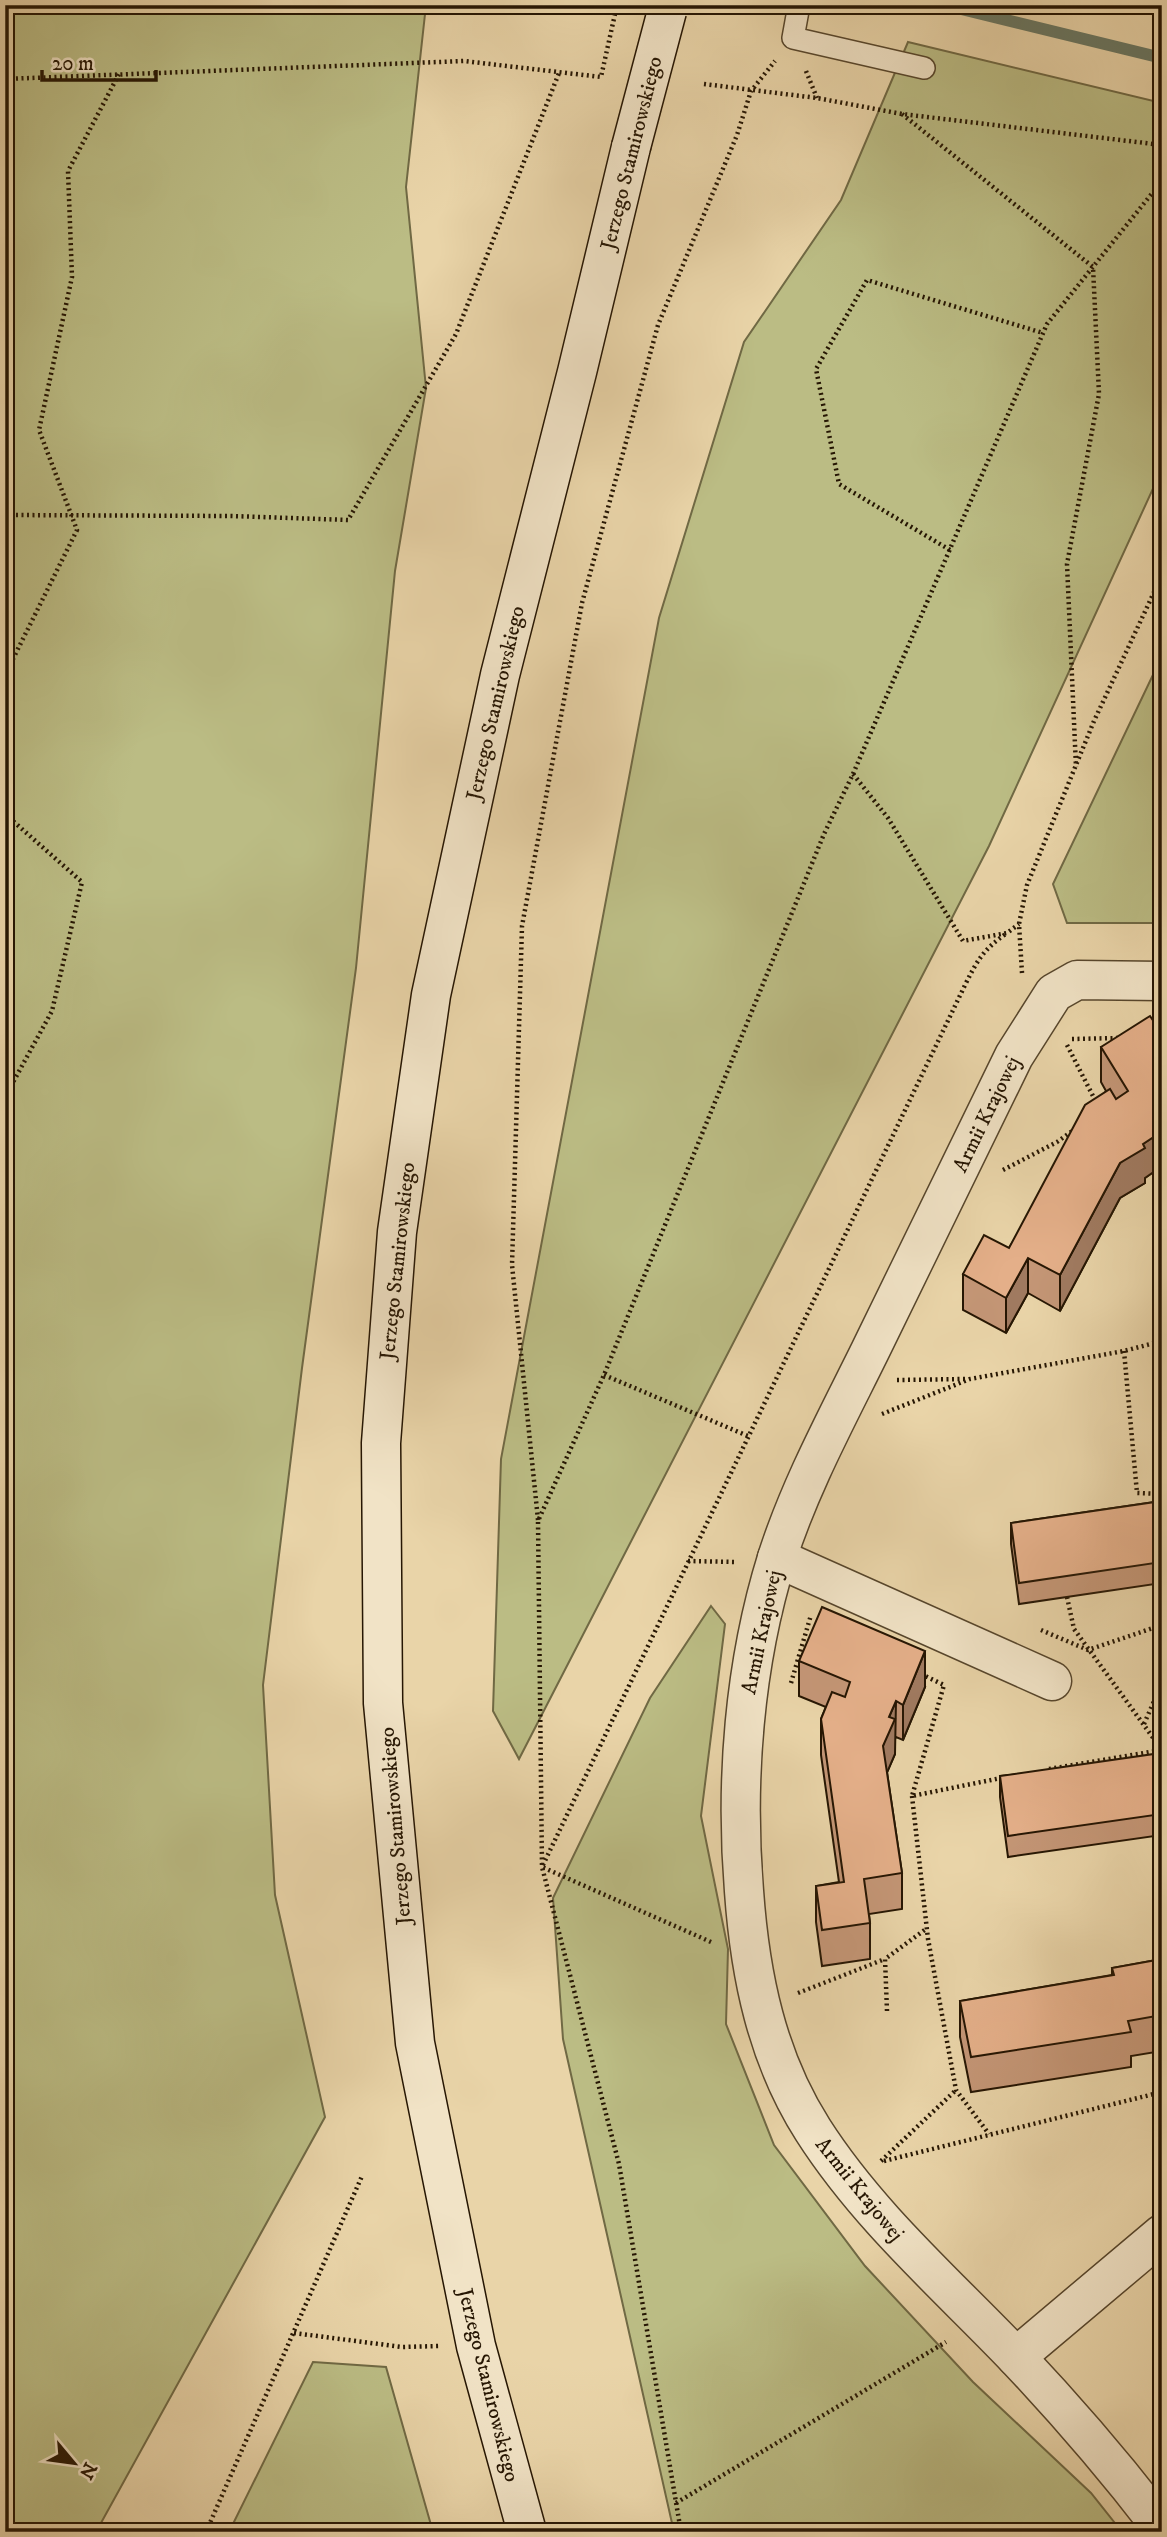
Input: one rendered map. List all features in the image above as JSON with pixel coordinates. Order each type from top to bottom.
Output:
[{"type":"main road","name":"Jerzego Stamirowskiego","points":[[527,2532],[476,2346],[415,2043],[383,1703],[381,1443],[397,1232],[431,995],[500,674],[668,8]]},
{"type":"main road","name":"Armii Krajowej","points":[[1162,981],[1077,980],[1054,992],[1058,1028],[1014,1056],[813,1467],[763,1560],[757,1641],[746,1707],[741,1854],[755,1986],[770,2042],[787,2087],[814,2132],[893,2233],[1016,2357],[1114,2465],[1162,2528]]},
{"type":"main road","points":[[763,1560],[822,1577],[1052,1681]]},
{"type":"main road","points":[[1016,2357],[1162,2234]]},
{"type":"lane","points":[[799,5],[793,38],[924,68]]},
{"type":"path","points":[[5,79],[464,61],[601,77],[617,5]]},
{"type":"path","points":[[681,2532],[619,2164],[541,1867],[538,1521],[512,1265],[522,926],[582,603],[658,325],[737,135],[751,92],[793,38]]},
{"type":"path","points":[[5,514],[348,520],[456,334],[559,72]]},
{"type":"path","points":[[5,680],[77,530],[39,430],[72,277],[68,171],[119,74]]},
{"type":"path","points":[[704,85],[817,98],[902,114],[1162,145]]},
{"type":"path","points":[[902,114],[1093,267],[1099,394],[1067,564],[1076,766]]},
{"type":"path","points":[[538,1521],[604,1376],[824,834],[853,774],[1047,324],[1162,181]]},
{"type":"path","points":[[950,550],[839,484],[816,369],[867,280],[1043,333]]},
{"type":"path","points":[[1091,1109],[1095,1100],[1058,1028],[1022,985],[1019,924],[1027,885],[1076,766],[1162,575]]},
{"type":"path","points":[[853,774],[888,818],[963,941],[1007,933]]},
{"type":"path","points":[[5,814],[82,882],[52,1011],[5,1097]]},
{"type":"path","points":[[541,1867],[979,957],[989,946],[1019,924]]},
{"type":"path","points":[[1058,1028],[1128,1038]]},
{"type":"path","points":[[1058,1028],[1058,1051]]},
{"type":"path","points":[[1001,1162],[995,1174],[1058,1142],[1078,1126]]},
{"type":"path","points":[[898,1368],[892,1380],[970,1379],[1124,1351],[1162,1341]]},
{"type":"path","points":[[1124,1351],[1137,1493],[1162,1493]]},
{"type":"path","points":[[604,1376],[748,1436]]},
{"type":"path","points":[[880,1405],[874,1417],[970,1379]]},
{"type":"path","points":[[688,1561],[763,1560]]},
{"type":"path","points":[[791,1685],[822,1577]]},
{"type":"path","points":[[1044,1770],[1162,1750],[1074,1629],[1067,1597]]},
{"type":"path","points":[[809,1623],[821,1629]]},
{"type":"path","points":[[1088,1650],[1162,1625]]},
{"type":"path","points":[[919,1673],[944,1685],[912,1796],[927,1929],[956,2090],[989,2134]]},
{"type":"path","points":[[1143,1724],[1162,1683]]},
{"type":"path","points":[[912,1796],[1018,1775]]},
{"type":"path","points":[[541,1867],[716,1944]]},
{"type":"path","points":[[796,1980],[799,1993],[885,1959],[927,1929]]},
{"type":"path","points":[[885,1959],[887,2011]]},
{"type":"path","points":[[956,2090],[880,2162],[1162,2092]]},
{"type":"path","points":[[206,2532],[362,2176]]},
{"type":"path","points":[[676,2503],[981,2321]]},
{"type":"path","points":[[294,2333],[402,2347],[476,2346]]},
{"type":"green space","points":[[5,5],[426,5],[406,187],[426,388],[395,571],[356,968],[263,1685],[275,1895],[325,2117],[96,2532],[5,2532]]},
{"type":"green space","points":[[908,42],[1162,103],[1162,469],[989,846],[519,1759],[493,1711],[501,1459],[659,618],[744,342],[841,200]]},
{"type":"green space","points":[[1162,656],[1162,923],[1067,923],[1053,884]]},
{"type":"green space","points":[[711,1606],[725,1624],[701,1816],[728,1949],[726,2024],[774,2145],[865,2266],[973,2382],[1091,2493],[1122,2532],[674,2532],[563,2039],[553,1898],[650,1698]]},
{"type":"green space","points":[[313,2362],[386,2367],[433,2532],[229,2532]]},
{"type":"building","points":[[1150,1016],[1162,1034],[1162,1138],[1158,1140],[1155,1136],[1143,1144],[1145,1148],[1120,1163],[1060,1275],[1028,1258],[1006,1298],[963,1274],[984,1235],[1009,1248],[1085,1105],[1110,1089],[1116,1099],[1128,1091],[1101,1047]]},
{"type":"building","points":[[1162,1501],[1162,1562],[1019,1583],[1011,1523]]},
{"type":"building","points":[[822,1607],[925,1651],[903,1705],[896,1701],[889,1717],[895,1719],[883,1746],[902,1873],[864,1879],[870,1923],[822,1930],[816,1886],[844,1882],[821,1719],[832,1692],[845,1697],[850,1682],[799,1661]]},
{"type":"building","points":[[1161,1753],[1162,1814],[1008,1836],[1000,1776]]},
{"type":"building","points":[[1162,1959],[1162,2015],[1128,2021],[1131,2032],[971,2057],[960,2001],[1114,1975],[1112,1968]]},
{"type":"waterway","points":[[945,5],[1162,58]]}]
